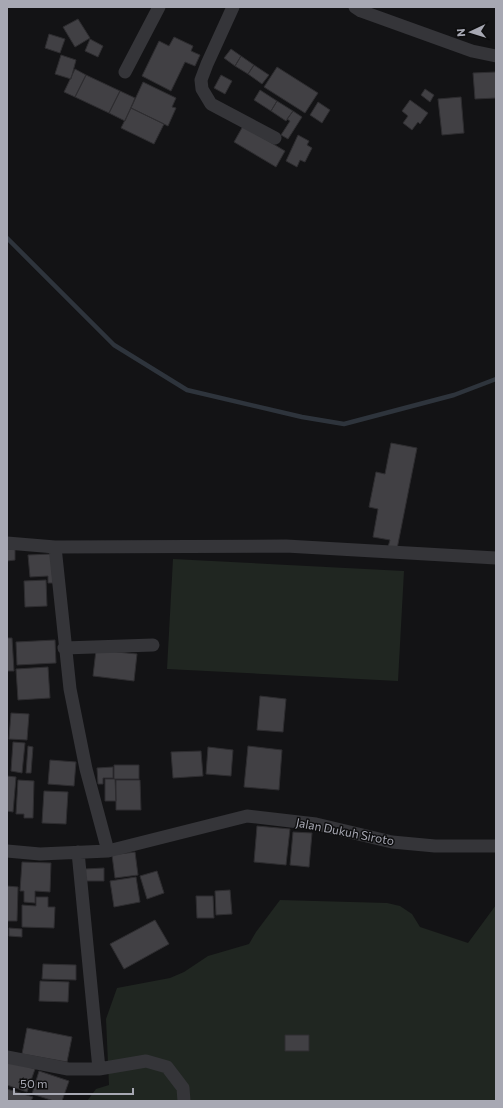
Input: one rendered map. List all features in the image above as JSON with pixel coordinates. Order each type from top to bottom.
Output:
[{"type":"street","points":[[125,72],[159,7]]},
{"type":"street","points":[[233,7],[205,69],[201,80],[202,89],[211,104],[275,138]]},
{"type":"street","points":[[355,7],[361,11],[472,51],[496,56]]},
{"type":"street","points":[[7,544],[55,547],[286,546],[496,558]]},
{"type":"street","points":[[55,547],[64,648],[70,689],[86,769],[108,851]]},
{"type":"street","points":[[64,648],[153,645]]},
{"type":"street","name":"Jalan Dukuh Siroto","points":[[7,851],[40,854],[108,851],[247,816],[316,824],[392,842],[435,846],[496,846]]},
{"type":"street","points":[[78,852],[99,1069]]},
{"type":"street","points":[[7,1057],[68,1069],[99,1069],[146,1061],[167,1067],[183,1088],[184,1101]]},
{"type":"shaded area","points":[[173,559],[404,571],[398,681],[167,669]]},
{"type":"shaded area","points":[[280,900],[387,903],[400,906],[412,914],[420,927],[468,943],[496,905],[496,1101],[87,1101],[96,1089],[109,1085],[106,1019],[117,988],[170,978],[184,972],[208,956],[249,944]]},
{"type":"building","points":[[78,19],[90,38],[75,47],[63,27]]},
{"type":"building","points":[[49,34],[65,39],[60,53],[45,48]]},
{"type":"building","points":[[174,37],[193,46],[191,51],[200,55],[195,66],[185,62],[171,91],[142,76],[159,41],[169,46]]},
{"type":"building","points":[[90,39],[103,46],[98,57],[85,51]]},
{"type":"building","points":[[231,49],[241,56],[235,66],[224,58]]},
{"type":"building","points":[[61,55],[76,60],[71,79],[55,74]]},
{"type":"building","points":[[241,56],[254,65],[248,74],[235,66]]},
{"type":"building","points":[[254,65],[269,75],[262,84],[248,74]]},
{"type":"building","points":[[277,67],[318,93],[305,113],[264,87]]},
{"type":"building","points":[[75,69],[86,75],[75,97],[64,92]]},
{"type":"building","points":[[496,72],[496,98],[475,99],[473,73]]},
{"type":"building","points":[[86,75],[120,91],[109,113],[75,97]]},
{"type":"building","points":[[221,75],[232,81],[225,94],[214,88]]},
{"type":"building","points":[[143,82],[176,98],[172,107],[176,108],[168,126],[131,108]]},
{"type":"building","points":[[425,89],[434,95],[430,102],[421,95]]},
{"type":"building","points":[[260,90],[277,101],[271,111],[254,100]]},
{"type":"building","points":[[120,91],[135,98],[125,121],[109,113]]},
{"type":"building","points":[[461,97],[464,133],[442,135],[438,99]]},
{"type":"building","points":[[410,100],[428,113],[420,124],[418,122],[412,130],[403,123],[408,116],[402,111]]},
{"type":"building","points":[[277,101],[293,111],[286,121],[271,111]]},
{"type":"building","points":[[318,102],[330,110],[322,123],[310,115]]},
{"type":"building","points":[[131,108],[164,124],[154,144],[121,128]]},
{"type":"building","points":[[293,111],[302,117],[288,139],[281,135],[290,121],[287,119]]},
{"type":"building","points":[[243,126],[285,151],[276,167],[234,142]]},
{"type":"building","points":[[298,135],[309,141],[307,145],[312,148],[305,162],[300,160],[297,167],[286,161]]},
{"type":"building","points":[[391,443],[417,448],[397,549],[388,547],[390,540],[373,537],[378,509],[369,507],[376,472],[385,474]]},
{"type":"building","points":[[7,549],[15,549],[15,560],[7,561]]},
{"type":"building","points":[[51,554],[53,583],[48,583],[48,576],[30,577],[28,555]]},
{"type":"building","points":[[46,580],[47,606],[25,607],[24,581]]},
{"type":"building","points":[[7,638],[12,638],[14,671],[7,671]]},
{"type":"building","points":[[55,640],[56,663],[17,665],[16,642]]},
{"type":"building","points":[[96,650],[137,654],[134,681],[93,676]]},
{"type":"building","points":[[48,667],[50,698],[18,700],[16,669]]},
{"type":"building","points":[[260,696],[286,699],[283,732],[257,730]]},
{"type":"building","points":[[11,713],[29,714],[27,740],[9,739]]},
{"type":"building","points":[[13,742],[25,743],[22,773],[11,771]]},
{"type":"building","points":[[28,746],[33,747],[31,773],[26,773]]},
{"type":"building","points":[[248,746],[282,750],[279,790],[244,787]]},
{"type":"building","points":[[208,747],[233,750],[231,776],[206,774]]},
{"type":"building","points":[[201,751],[203,776],[173,778],[171,752]]},
{"type":"building","points":[[50,760],[76,762],[74,786],[48,784]]},
{"type":"building","points":[[114,765],[139,765],[139,779],[114,779]]},
{"type":"building","points":[[113,767],[113,778],[103,778],[103,784],[98,784],[97,768]]},
{"type":"building","points":[[7,776],[16,777],[13,812],[7,811]]},
{"type":"building","points":[[105,779],[115,779],[116,801],[105,801]]},
{"type":"building","points":[[18,780],[34,781],[33,818],[24,818],[24,814],[16,814]]},
{"type":"building","points":[[116,780],[140,780],[141,810],[116,810]]},
{"type":"building","points":[[44,791],[68,792],[66,824],[42,823]]},
{"type":"building","points":[[257,826],[290,829],[286,865],[254,862]]},
{"type":"building","points":[[293,832],[312,833],[309,867],[290,865]]},
{"type":"building","points":[[135,852],[138,875],[115,878],[112,855]]},
{"type":"building","points":[[22,862],[51,863],[50,892],[35,891],[35,903],[24,902],[24,891],[20,891]]},
{"type":"building","points":[[104,868],[104,881],[85,881],[85,869]]},
{"type":"building","points":[[157,871],[164,893],[147,899],[140,876]]},
{"type":"building","points":[[136,877],[140,902],[114,907],[110,881]]},
{"type":"building","points":[[7,886],[18,887],[17,921],[7,921]]},
{"type":"building","points":[[230,890],[232,914],[216,915],[215,891]]},
{"type":"building","points":[[196,896],[213,896],[214,918],[197,918]]},
{"type":"building","points":[[36,897],[48,897],[48,907],[55,907],[54,928],[22,927],[22,905],[36,906]]},
{"type":"building","points":[[155,920],[169,944],[124,969],[110,944]]},
{"type":"building","points":[[9,928],[22,929],[22,937],[9,936]]},
{"type":"building","points":[[43,964],[76,965],[76,980],[42,979]]},
{"type":"building","points":[[40,981],[69,982],[68,1002],[39,1001]]},
{"type":"building","points":[[27,1028],[72,1037],[67,1062],[22,1054]]},
{"type":"building","points":[[285,1035],[309,1035],[309,1051],[285,1051]]},
{"type":"building","points":[[7,1060],[35,1069],[27,1092],[7,1085]]},
{"type":"building","points":[[39,1071],[69,1081],[62,1101],[54,1101],[32,1094]]},
{"type":"building","points":[[7,1089],[33,1097],[31,1101],[7,1101]]},
{"type":"waterway","points":[[7,238],[114,345],[187,390],[302,417],[344,424],[454,395],[496,379]]}]
